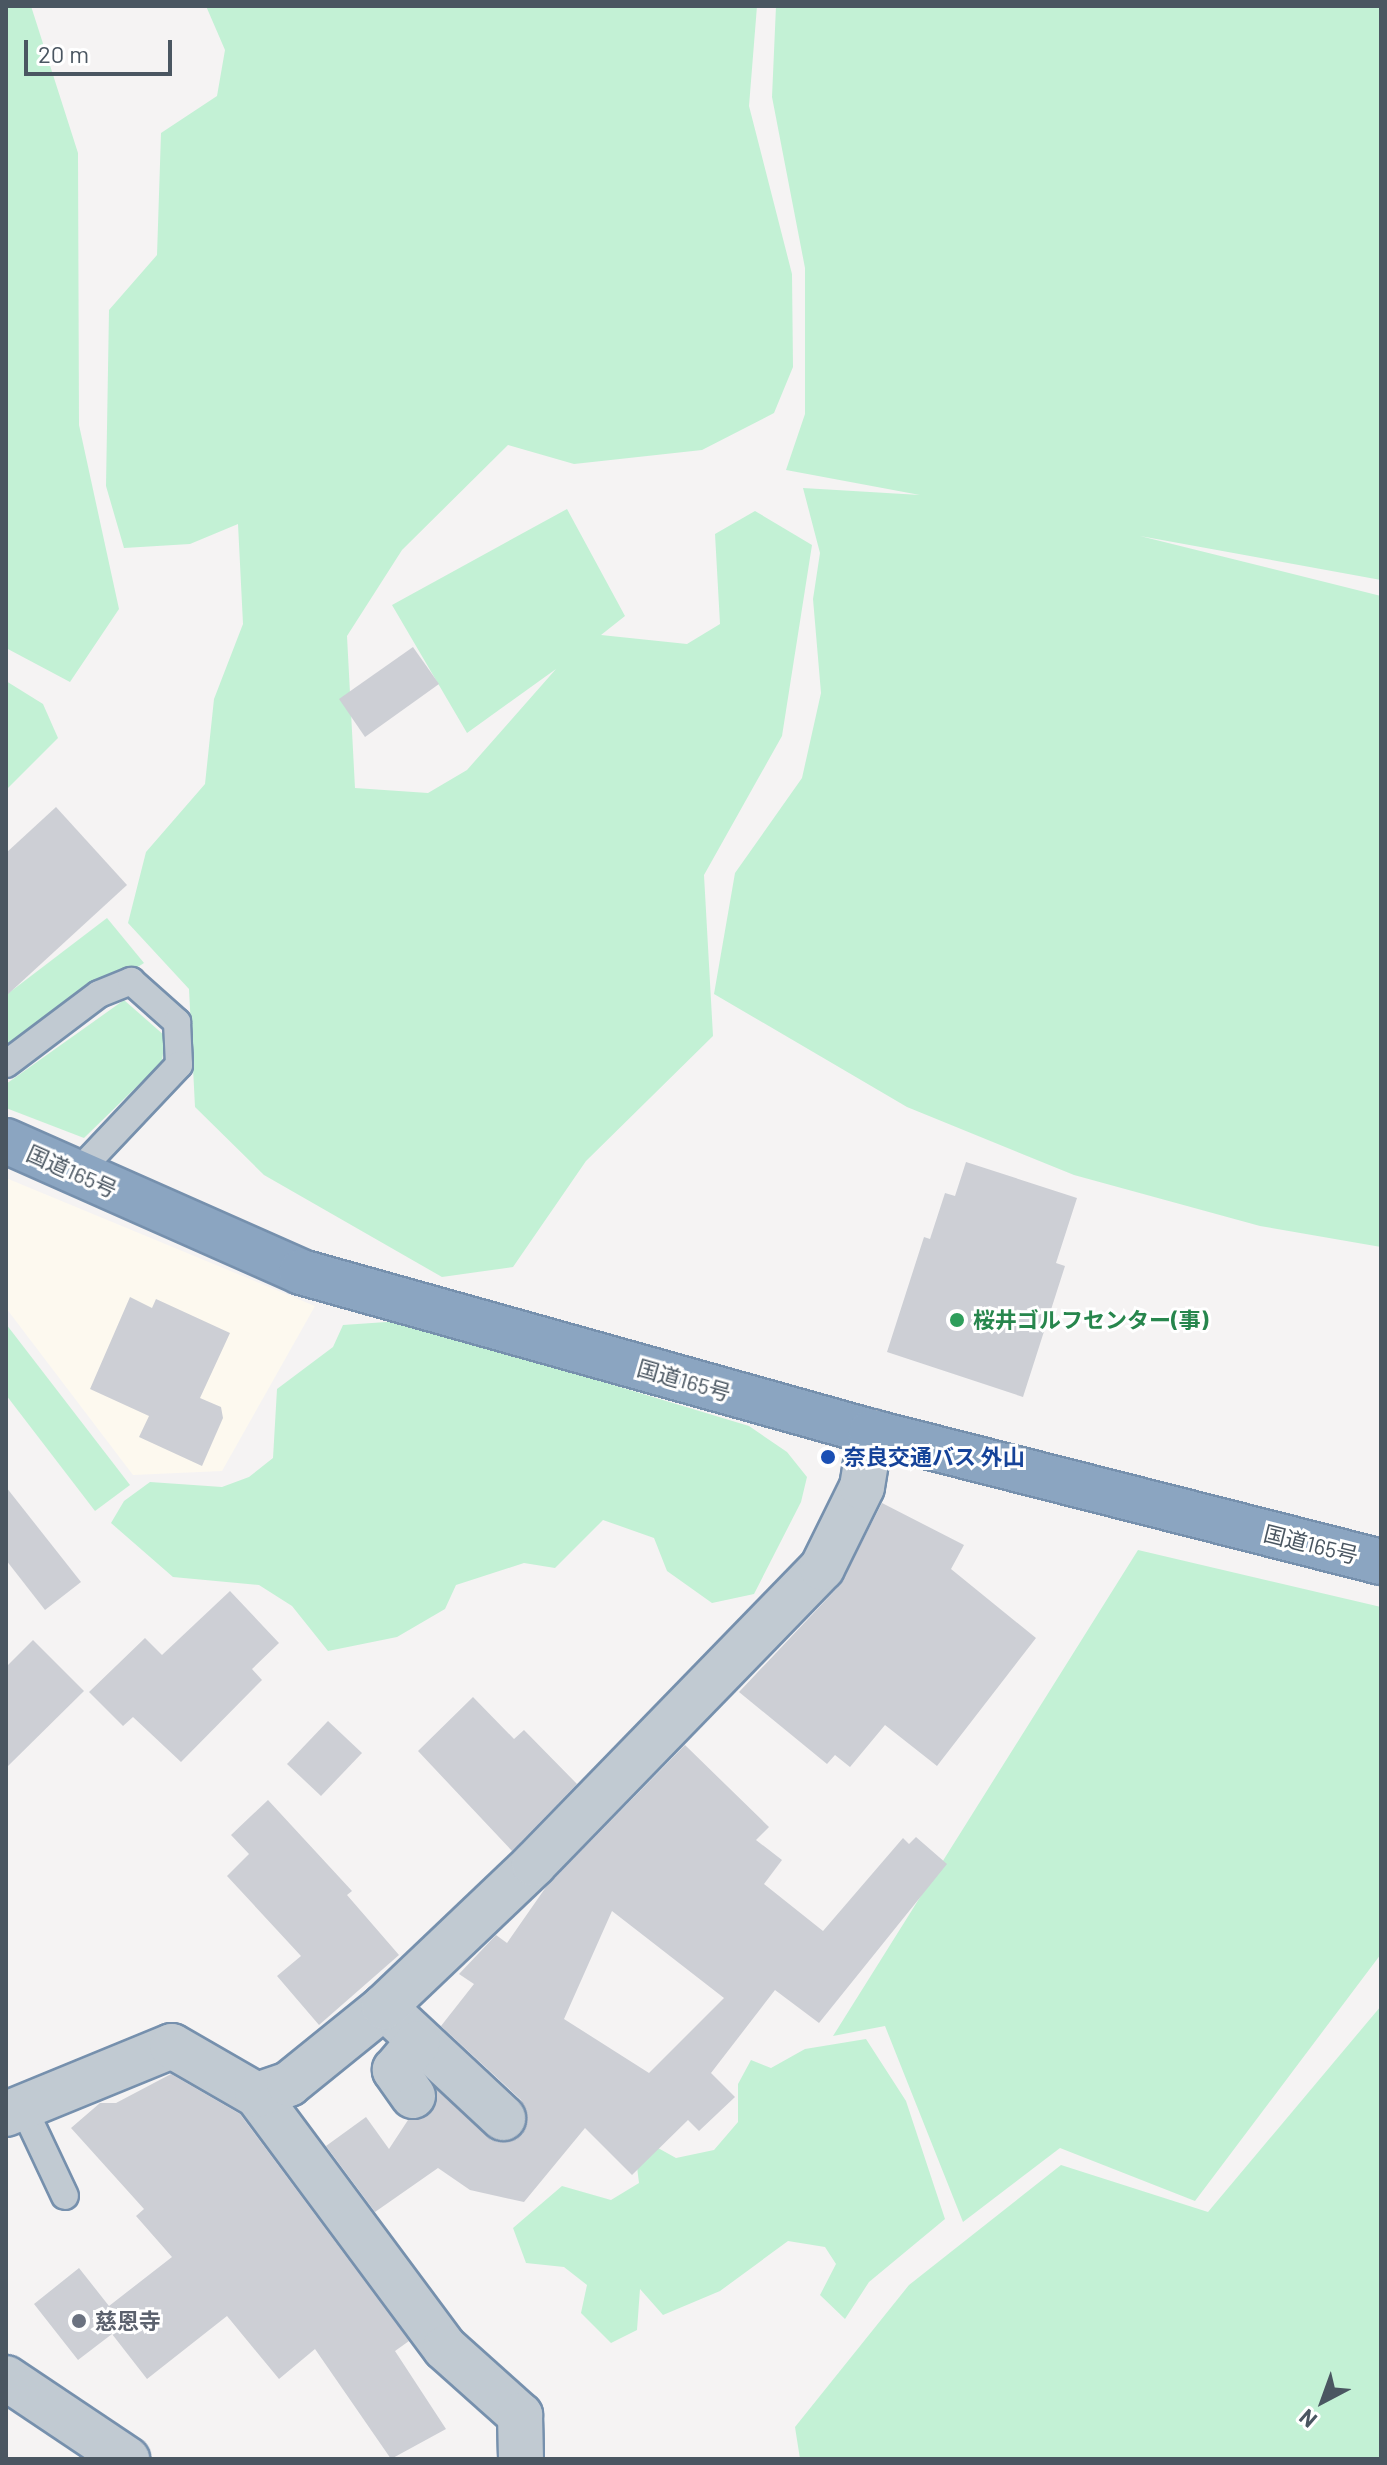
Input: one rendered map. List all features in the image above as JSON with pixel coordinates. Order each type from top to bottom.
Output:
[{"type":"highway","name":"国道165号","points":[[6,1141],[301,1272],[871,1432],[1381,1562]]},
{"type":"street","points":[[257,2095],[289,2084],[384,2007],[822,1568],[862,1487],[871,1432]]},
{"type":"street","points":[[384,2007],[418,2043],[503,2118]]},
{"type":"street","points":[[413,2096],[395,2070],[418,2043]]},
{"type":"street","points":[[15,2111],[172,2046],[257,2095],[445,2348],[520,2415],[521,2459]]},
{"type":"street","points":[[6,2378],[127,2459]]},
{"type":"lane","points":[[6,1064],[99,994],[131,981],[177,1022],[179,1065],[77,1173]]},
{"type":"lane","points":[[15,2111],[65,2196]]},
{"type":"shaded area","points":[[6,1178],[315,1306],[222,1471],[133,1475],[6,1308]]},
{"type":"green space","points":[[6,6],[31,6],[78,153],[79,425],[119,609],[70,682],[6,648]]},
{"type":"green space","points":[[206,6],[757,6],[749,106],[792,274],[793,367],[774,413],[702,450],[574,464],[508,445],[402,550],[347,636],[355,788],[428,793],[467,770],[556,669],[467,733],[392,605],[567,509],[625,616],[601,635],[687,644],[720,624],[715,534],[755,511],[812,545],[782,736],[704,875],[713,1036],[586,1161],[513,1267],[442,1277],[264,1175],[195,1107],[189,989],[128,923],[146,852],[205,784],[214,699],[243,624],[238,524],[190,544],[124,548],[106,486],[109,310],[157,255],[161,133],[217,96],[225,50]]},
{"type":"green space","points":[[776,6],[1381,6],[1381,580],[1140,536],[1381,596],[1381,1247],[1260,1226],[1074,1175],[907,1107],[714,994],[735,873],[802,778],[821,693],[813,599],[820,553],[803,488],[920,495],[786,470],[805,414],[805,268],[772,97]]},
{"type":"green space","points":[[6,681],[43,704],[58,738],[6,790]]},
{"type":"green space","points":[[107,918],[144,963],[6,1051],[6,995]]},
{"type":"green space","points":[[124,1000],[165,1036],[162,1062],[84,1138],[6,1108],[6,1084]]},
{"type":"green space","points":[[401,1321],[749,1426],[787,1452],[807,1477],[801,1502],[754,1594],[712,1603],[667,1571],[654,1538],[603,1520],[555,1568],[524,1563],[456,1585],[445,1609],[397,1637],[328,1651],[292,1606],[259,1585],[173,1577],[111,1523],[124,1501],[150,1482],[222,1487],[249,1477],[273,1458],[277,1389],[333,1347],[343,1325]]},
{"type":"green space","points":[[6,1324],[130,1485],[95,1511],[6,1395]]},
{"type":"green space","points":[[1138,1550],[1381,1607],[1381,1954],[1195,2201],[1060,2148],[963,2222],[885,2026],[833,2036]]},
{"type":"green space","points":[[1381,2006],[1381,2459],[800,2459],[795,2427],[909,2285],[1061,2165],[1208,2212]]},
{"type":"green space","points":[[866,2039],[906,2101],[945,2219],[869,2282],[845,2319],[820,2295],[836,2264],[825,2247],[788,2241],[720,2291],[663,2315],[640,2289],[637,2330],[611,2343],[581,2313],[587,2285],[564,2267],[526,2263],[513,2228],[562,2186],[611,2200],[639,2183],[636,2159],[658,2148],[676,2158],[714,2150],[738,2122],[738,2084],[751,2060],[771,2068],[805,2049]]},
{"type":"building","points":[[413,647],[439,684],[365,737],[339,699]]},
{"type":"building","points":[[56,807],[127,885],[6,996],[6,853]]},
{"type":"building","name":"桜井ゴルフセンター(事)","points":[[966,1162],[1077,1198],[1056,1263],[1065,1266],[1023,1397],[887,1352],[924,1237],[930,1239],[945,1193],[955,1196]]},
{"type":"building","points":[[130,1297],[152,1308],[156,1299],[230,1333],[200,1398],[221,1407],[223,1418],[202,1466],[139,1437],[149,1416],[90,1389]]},
{"type":"building","points":[[6,1487],[81,1582],[45,1610],[6,1560]]},
{"type":"building","points":[[882,1503],[964,1545],[951,1569],[1036,1638],[937,1766],[885,1725],[850,1767],[835,1755],[827,1764],[739,1692],[840,1585]]},
{"type":"building","points":[[230,1591],[279,1643],[252,1669],[262,1680],[181,1762],[133,1717],[123,1726],[89,1692],[145,1638],[162,1655]]},
{"type":"building","points":[[33,1640],[84,1691],[6,1768],[6,1667]]},
{"type":"building","points":[[473,1697],[514,1739],[524,1730],[577,1784],[512,1851],[418,1751]]},
{"type":"building","points":[[328,1721],[362,1753],[321,1796],[287,1764]]},
{"type":"building","points":[[685,1745],[769,1827],[756,1840],[782,1860],[764,1884],[823,1931],[903,1838],[909,1844],[916,1837],[947,1864],[819,2023],[775,1990],[711,2073],[735,2097],[699,2131],[688,2120],[632,2175],[585,2128],[524,2202],[470,2190],[438,2168],[375,2212],[326,2146],[366,2117],[389,2149],[408,2120],[435,2107],[437,2090],[497,2142],[522,2134],[527,2123],[521,2100],[441,2026],[474,1984],[459,1974],[496,1935],[507,1943],[546,1887]],"holes":[[[612,1911],[724,1998],[649,2073],[564,2019]]]},
{"type":"building","points":[[268,1800],[352,1891],[347,1895],[399,1955],[319,2025],[277,1976],[301,1956],[227,1876],[249,1854],[231,1835]]},
{"type":"building","points":[[171,2074],[240,2114],[409,2341],[395,2351],[446,2429],[391,2459],[315,2349],[279,2379],[227,2316],[147,2379],[112,2334],[78,2360],[34,2304],[79,2268],[109,2306],[172,2257],[136,2216],[144,2209],[71,2128],[100,2103],[116,2103]]},
{"type":"place","name":"桜井ゴルフセンター(事)","points":[[957,1320]]},
{"type":"place","name":"奈良交通バス 外山","points":[[828,1457]]},
{"type":"place","name":"慈恩寺","points":[[79,2321]]}]
